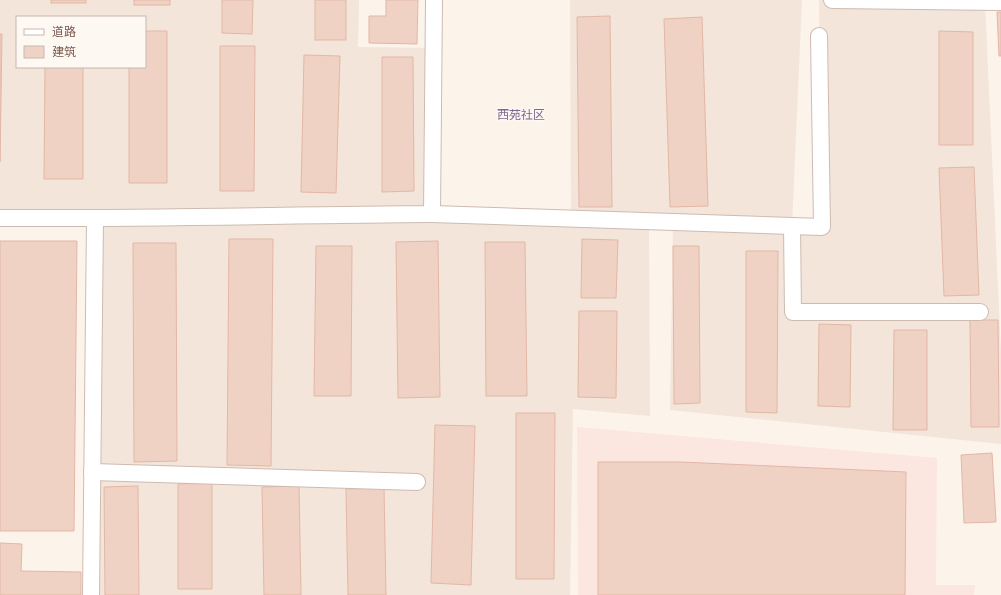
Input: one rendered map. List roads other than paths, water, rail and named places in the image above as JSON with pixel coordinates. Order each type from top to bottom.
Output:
[{"type":"street","points":[[432,214],[434,0]]},
{"type":"street","points":[[832,0],[1001,2]]},
{"type":"street","points":[[0,218],[95,218],[194,215],[432,214],[822,227],[819,36]]},
{"type":"street","points":[[91,595],[95,218]]},
{"type":"street","points":[[792,226],[793,312],[980,312]]},
{"type":"street","points":[[92,472],[417,482]]},
{"type":"district","name":"西苑社区","points":[[521,115]]}]
